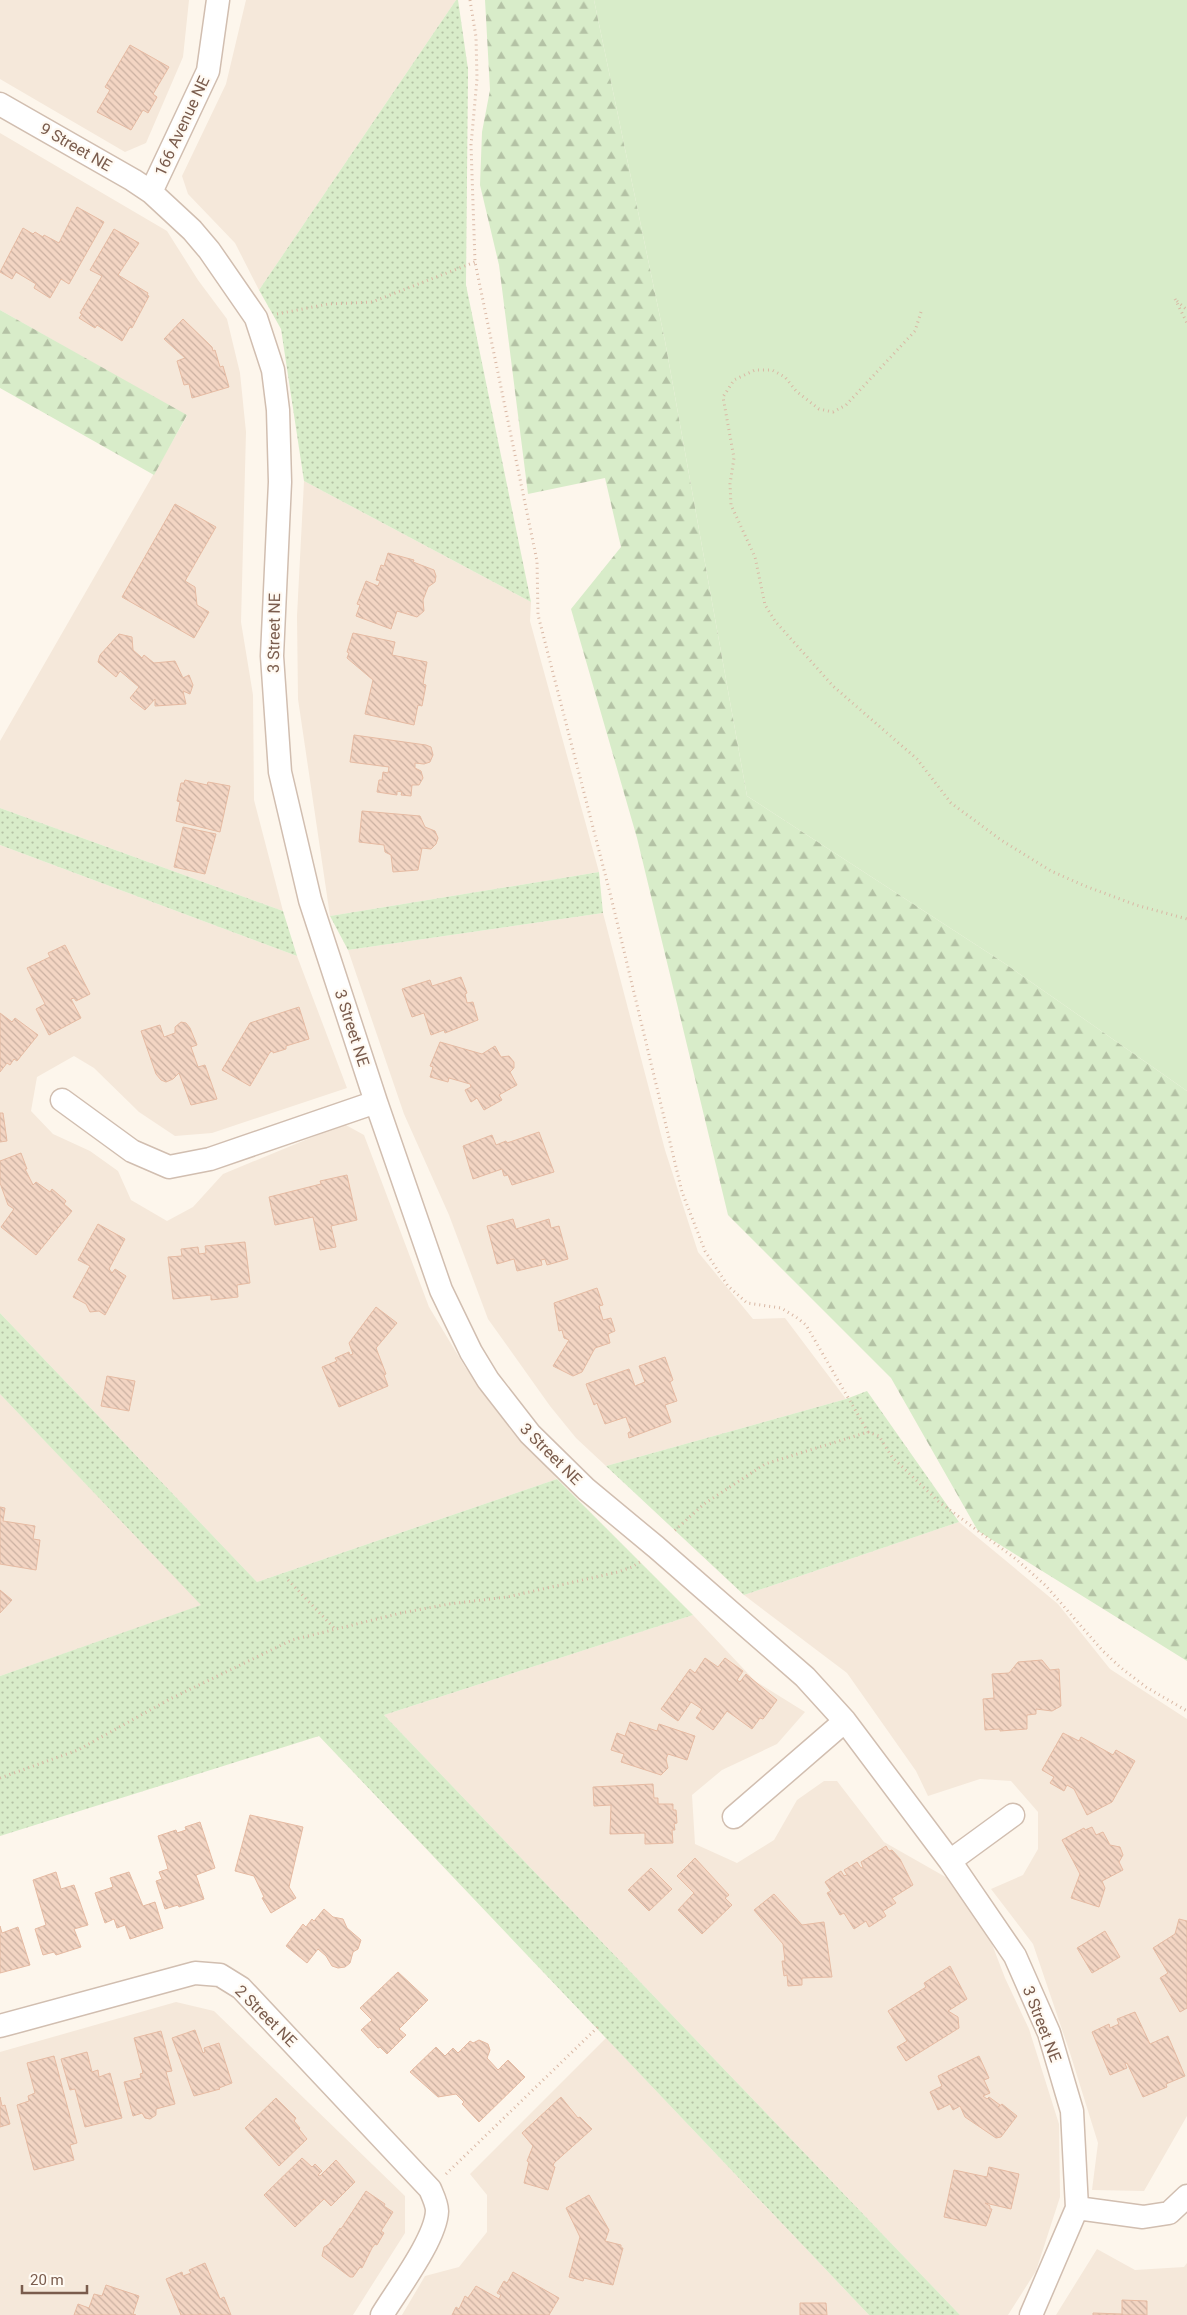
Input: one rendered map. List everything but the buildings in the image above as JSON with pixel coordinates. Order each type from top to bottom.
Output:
[{"type":"street","name":"166 Avenue NE","points":[[150,192],[208,71],[218,0]]},
{"type":"street","name":"9 Street NE","points":[[0,104],[133,180],[150,192]]},
{"type":"street","name":"3 Street NE","points":[[150,192],[192,230],[256,318],[273,370],[278,410],[280,482],[272,656],[280,772],[310,900],[376,1102],[441,1290],[471,1352],[500,1397],[530,1434],[560,1465],[806,1677],[845,1722],[950,1861],[1015,1956],[1049,2034],[1072,2111],[1077,2208]]},
{"type":"street","points":[[62,1100],[132,1151],[169,1167],[210,1159],[376,1102]]},
{"type":"street","points":[[734,1817],[845,1722]]},
{"type":"street","points":[[950,1861],[1013,1815]]},
{"type":"street","name":"2 Street NE","points":[[0,2026],[195,1973],[220,1975],[241,1988],[433,2199]]},
{"type":"street","points":[[1031,2315],[1077,2208],[1143,2217],[1169,2213],[1187,2196]]},
{"type":"street","points":[[382,2315],[429,2237],[433,2199]]},
{"type":"path","points":[[470,0],[476,37],[477,70],[471,145],[475,262],[537,561],[538,615],[611,897],[682,1192],[705,1251],[728,1286],[748,1303],[781,1308],[806,1325],[868,1432]]},
{"type":"path","points":[[256,318],[328,304],[372,302],[475,262]]},
{"type":"path","points":[[1187,310],[1175,299],[1187,323]]},
{"type":"path","points":[[921,312],[915,331],[846,404],[833,412],[819,409],[796,391],[785,377],[772,370],[755,370],[734,380],[723,397],[734,458],[730,484],[731,505],[756,557],[765,605],[775,621],[833,686],[918,760],[952,803],[1001,840],[1051,871],[1085,886],[1136,905],[1187,919]]},
{"type":"path","points":[[675,1530],[704,1504],[765,1464],[868,1432],[879,1436],[892,1457],[939,1502],[1016,1559],[1045,1585],[1114,1662],[1146,1687],[1187,1711]]},
{"type":"path","points":[[0,1778],[78,1750],[170,1699],[284,1644],[400,1613],[507,1597],[618,1572],[632,1567],[644,1559]]},
{"type":"path","points":[[288,1580],[335,1629]]},
{"type":"path","points":[[433,2199],[600,2025]]},
{"type":"shaded area","points":[[0,0],[189,0],[183,57],[146,143],[125,152],[0,79]]},
{"type":"shaded area","points":[[246,0],[456,0],[259,290],[235,243],[188,194],[182,176],[226,84]]},
{"type":"shaded area","points":[[0,133],[167,231],[198,280],[227,319],[240,373],[246,432],[241,622],[253,695],[254,800],[283,911],[0,808],[0,741],[187,416],[0,310]]},
{"type":"shaded area","points":[[304,481],[531,602],[530,621],[599,872],[330,916],[298,699],[297,616]]},
{"type":"shaded area","points":[[0,845],[297,956],[347,1088],[212,1133],[175,1136],[139,1112],[94,1068],[74,1056],[37,1077],[31,1111],[53,1134],[90,1151],[118,1171],[131,1200],[167,1221],[193,1207],[223,1174],[344,1124],[364,1135],[429,1307],[465,1367],[509,1425],[557,1479],[257,1582],[0,1313]]},
{"type":"shaded area","points":[[603,913],[665,1150],[698,1252],[753,1319],[785,1318],[846,1399],[606,1466],[576,1438],[550,1406],[488,1319],[449,1215],[404,1114],[348,950]]},
{"type":"shaded area","points":[[0,1394],[202,1605],[0,1676]]},
{"type":"shaded area","points":[[959,1522],[1058,1604],[1110,1669],[1187,1719],[1187,2116],[1144,2191],[1092,2190],[1098,2143],[1070,2053],[1033,1944],[991,1889],[1023,1875],[1038,1849],[1038,1812],[1011,1781],[980,1779],[928,1796],[916,1771],[847,1673],[744,1595]]},
{"type":"shaded area","points":[[693,1615],[755,1681],[805,1712],[777,1744],[722,1770],[692,1795],[695,1844],[737,1863],[774,1840],[797,1800],[824,1781],[837,1781],[884,1842],[972,1892],[1005,1978],[1029,2029],[1059,2124],[1060,2197],[1036,2271],[1008,2315],[960,2315],[384,1715]]},
{"type":"shaded area","points":[[176,2002],[214,2011],[405,2196],[405,2233],[353,2315],[0,2315],[0,2052]]},
{"type":"shaded area","points":[[606,2038],[869,2315],[402,2315],[425,2276],[459,2267],[487,2232],[487,2195],[470,2174]]},
{"type":"shaded area","points":[[1097,2249],[1135,2270],[1184,2267],[1187,2263],[1187,2315],[1056,2315]]},
{"type":"green space","points":[[456,0],[458,0],[468,69],[466,285],[531,602],[304,481],[281,329],[259,290]]},
{"type":"green space","points":[[485,0],[594,0],[665,341],[747,796],[1004,963],[1187,1091],[1187,1661],[978,1531],[891,1378],[728,1215],[637,838],[571,609],[621,547],[605,478],[528,494],[499,265],[480,185],[482,132],[490,90]]},
{"type":"green space","points":[[594,0],[1187,0],[1187,1091],[1004,963],[747,796],[665,341]]},
{"type":"green space","points":[[0,310],[187,415],[154,475],[0,388]]},
{"type":"green space","points":[[0,808],[283,911],[297,956],[0,845]]},
{"type":"green space","points":[[599,872],[603,913],[348,950],[330,916]]},
{"type":"green space","points":[[0,1313],[257,1582],[557,1479],[693,1615],[384,1715],[960,2315],[869,2315],[319,1736],[0,1836],[0,1676],[201,1605],[0,1394]]},
{"type":"green space","points":[[867,1391],[959,1522],[744,1595],[606,1466],[846,1399]]}]
